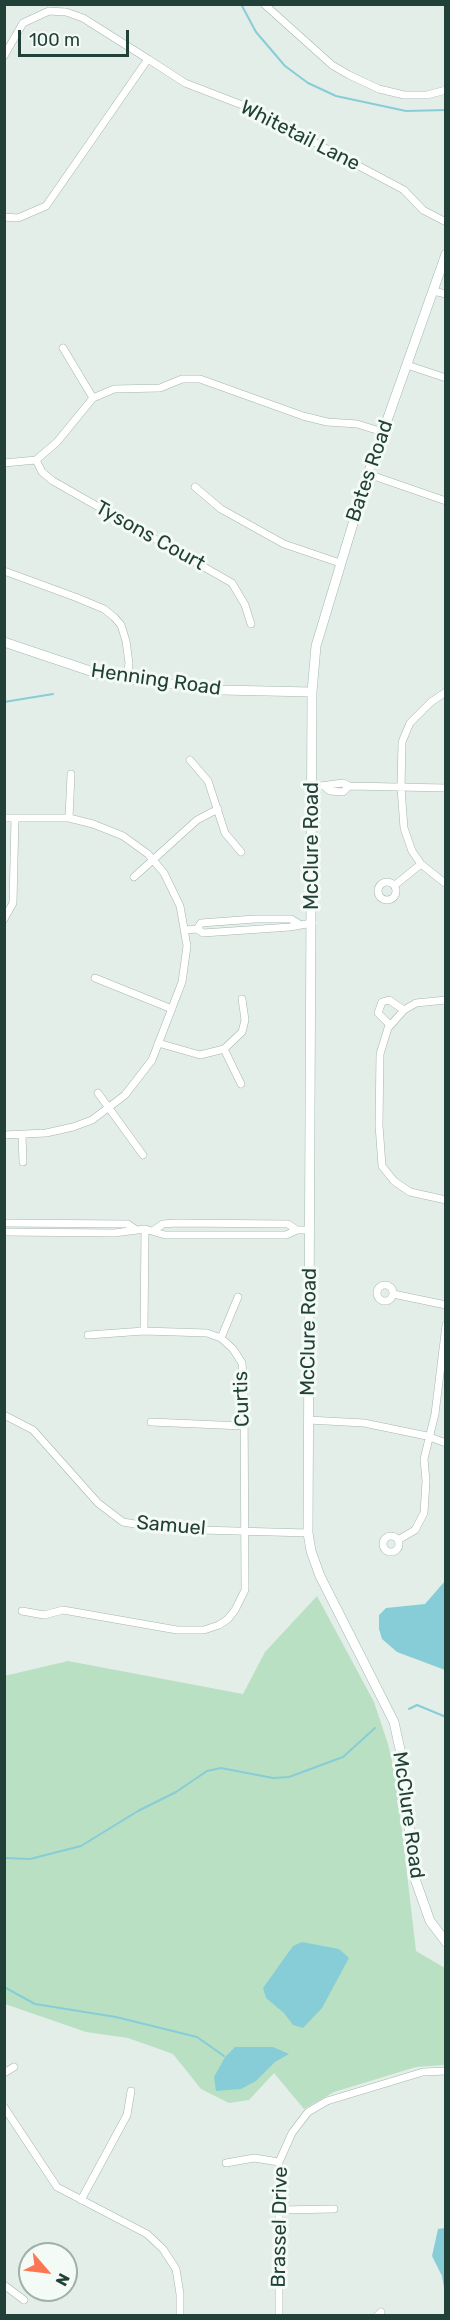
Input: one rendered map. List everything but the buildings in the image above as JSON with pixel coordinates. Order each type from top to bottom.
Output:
[{"type":"street","points":[[264,4],[332,65],[349,75],[379,89],[404,95],[427,95],[446,90]]},
{"type":"street","name":"Whitetail Lane","points":[[4,56],[23,23],[49,11],[66,12],[83,18],[185,83],[250,108],[404,190],[423,210],[446,222]]},
{"type":"street","points":[[4,218],[18,218],[46,206],[148,59]]},
{"type":"street","name":"Bates Road","points":[[312,693],[316,646],[340,563],[368,474],[446,254]]},
{"type":"street","points":[[433,291],[446,294]]},
{"type":"street","points":[[63,348],[93,398]]},
{"type":"street","points":[[407,365],[446,378]]},
{"type":"street","points":[[4,463],[36,460],[57,442],[93,398],[114,389],[160,388],[182,380],[200,378],[303,416],[327,422],[357,424],[383,432]]},
{"type":"street","name":"Tysons Court","points":[[36,460],[42,472],[53,481],[232,583],[245,605],[251,624]]},
{"type":"street","points":[[368,474],[446,501]]},
{"type":"street","points":[[195,487],[221,510],[284,544],[340,563]]},
{"type":"street","points":[[4,571],[104,609],[114,617],[121,625],[126,640],[129,663],[127,678]]},
{"type":"street","name":"Henning Road","points":[[4,642],[105,676],[222,690],[312,693]]},
{"type":"street","points":[[446,692],[431,702],[410,723],[402,742],[401,788],[404,828],[412,851],[421,864],[446,884]]},
{"type":"street","name":"McClure Road","points":[[312,693],[308,1533],[311,1551],[320,1576],[394,1722],[403,1763],[414,1876],[430,1921],[446,1942]]},
{"type":"street","points":[[190,760],[208,781],[225,833],[241,852]]},
{"type":"street","points":[[69,818],[71,774]]},
{"type":"street","points":[[313,787],[325,787],[330,791],[343,792],[349,786],[446,788]]},
{"type":"street","points":[[134,878],[197,820],[218,810]]},
{"type":"street","points":[[4,818],[69,818],[101,826],[123,836],[154,860],[164,873],[180,906],[186,930],[186,963],[172,1009],[143,1073],[110,1108],[73,1127],[22,1135],[4,1135]]},
{"type":"street","points":[[4,919],[13,903],[15,818]]},
{"type":"street","points":[[394,885],[421,864]]},
{"type":"street","points":[[186,930],[197,929],[203,933],[290,927],[312,923]]},
{"type":"street","points":[[95,978],[172,1009]]},
{"type":"street","points":[[158,1043],[200,1055],[224,1049],[242,1032],[245,1020],[242,999]]},
{"type":"street","points":[[390,1025],[378,1013],[382,1002],[389,1000],[404,1010]]},
{"type":"street","points":[[446,1000],[427,1000],[404,1010],[390,1025],[380,1054],[379,1125],[382,1166],[402,1187],[446,1200]]},
{"type":"street","points":[[224,1049],[242,1084]]},
{"type":"street","points":[[98,1093],[143,1155]]},
{"type":"street","points":[[22,1135],[23,1162]]},
{"type":"street","points":[[4,1222],[128,1224],[135,1229]]},
{"type":"street","points":[[154,1230],[163,1224],[199,1223],[288,1224],[297,1230]]},
{"type":"street","points":[[4,1232],[114,1233],[145,1229],[165,1235],[278,1235],[297,1230],[310,1230]]},
{"type":"street","points":[[144,1330],[145,1229]]},
{"type":"street","points":[[393,1294],[446,1305]]},
{"type":"street","points":[[88,1335],[144,1330],[196,1331],[221,1338],[238,1297]]},
{"type":"street","points":[[398,1540],[415,1530],[424,1513],[426,1481],[424,1459],[435,1414],[446,1324]]},
{"type":"street","name":"Curtis","points":[[22,1611],[44,1615],[63,1610],[177,1630],[204,1630],[219,1625],[235,1610],[245,1590],[242,1363],[233,1349],[221,1338]]},
{"type":"street","name":"Samuel","points":[[4,1415],[33,1430],[98,1503],[123,1522],[164,1529],[308,1533]]},
{"type":"street","points":[[308,1420],[364,1423],[428,1436],[446,1443]]},
{"type":"street","points":[[151,1422],[243,1426]]},
{"type":"street","points":[[4,2073],[14,2067]]},
{"type":"street","name":"Brassel Drive","points":[[279,2316],[279,2162],[291,2133],[308,2112],[323,2103],[423,2072],[446,2071]]},
{"type":"street","points":[[81,2200],[127,2115],[131,2091]]},
{"type":"street","points":[[4,2107],[51,2180],[81,2200],[147,2234],[163,2249],[176,2269],[180,2316]]},
{"type":"street","points":[[226,2163],[254,2158],[279,2162]]},
{"type":"street","points":[[279,2210],[334,2209]]},
{"type":"street","points":[[4,2285],[18,2296]]},
{"type":"green space","points":[[317,1596],[374,1702],[388,1744],[396,1779],[416,1951],[445,1968],[445,2065],[416,2067],[334,2092],[304,2109],[274,2073],[249,2100],[229,2103],[201,2089],[173,2054],[128,2038],[86,2032],[5,2004],[4,1676],[68,1661],[243,1694],[265,1652]]},
{"type":"water","points":[[445,1581],[445,1670],[397,1652],[382,1639],[379,1615],[386,1608],[425,1604]]},
{"type":"water","points":[[302,1942],[339,1949],[349,1958],[322,2008],[303,2028],[293,2025],[284,2013],[266,1998],[263,1988],[293,1946]]},
{"type":"water","points":[[235,2047],[273,2047],[289,2054],[275,2062],[256,2081],[241,2089],[216,2091],[214,2077],[225,2057]]},
{"type":"water","points":[[445,2228],[445,2294],[442,2276],[432,2256],[438,2229]]},
{"type":"waterway","points":[[241,4],[256,32],[285,66],[308,83],[336,96],[406,111],[446,110]]},
{"type":"waterway","points":[[4,702],[53,694]]},
{"type":"waterway","points":[[409,1709],[417,1705],[446,1717]]},
{"type":"waterway","points":[[4,1858],[30,1859],[81,1846],[138,1811],[176,1792],[207,1771],[221,1768],[273,1778],[289,1777],[343,1757],[375,1728]]},
{"type":"waterway","points":[[4,1987],[35,2004],[116,2017],[197,2037],[224,2056]]}]
